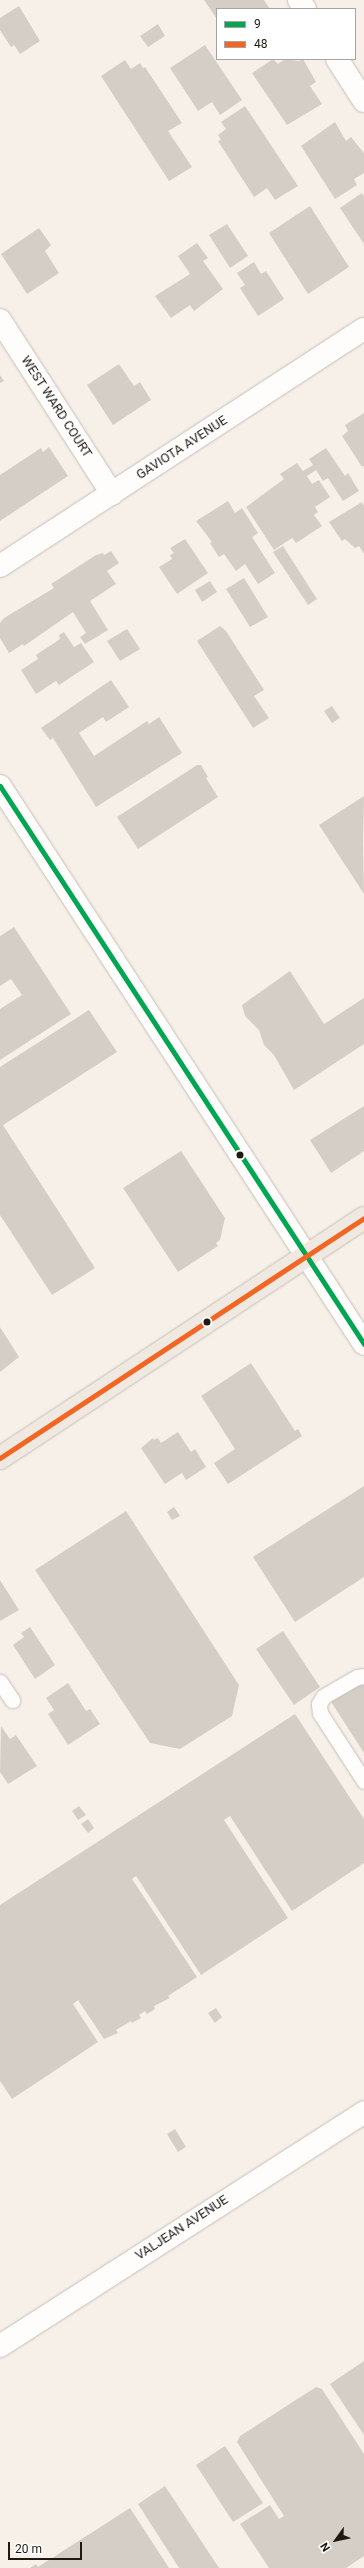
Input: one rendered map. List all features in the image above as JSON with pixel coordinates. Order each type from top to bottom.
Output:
[{"type":"main road","points":[[0,1458],[364,1218]]},
{"type":"street","points":[[338,60],[364,101]]},
{"type":"street","name":"WEST WARD COURT","points":[[0,320],[112,494]]},
{"type":"street","name":"GAVIOTA AVENUE","points":[[0,566],[364,329]]},
{"type":"street","points":[[0,786],[364,1344]]},
{"type":"street","name":"VALJEAN AVENUE","points":[[0,2346],[364,2112]]},
{"type":"lane","points":[[364,1676],[358,1677],[323,1697],[319,1704],[320,1713],[364,1781]]},
{"type":"lane","points":[[0,1682],[12,1700]]},
{"type":"building","points":[[204,0],[264,0],[269,8],[216,8],[216,18]]},
{"type":"building","points":[[19,6],[40,41],[20,54],[14,45],[11,47],[0,30],[0,18]]},
{"type":"building","points":[[158,24],[165,36],[148,47],[140,36]]},
{"type":"building","points":[[205,45],[242,100],[220,115],[212,102],[198,111],[170,68]]},
{"type":"building","points":[[125,60],[131,69],[140,63],[143,68],[145,67],[182,123],[168,131],[192,167],[169,181],[101,76]]},
{"type":"building","points":[[272,60],[274,60],[278,64],[284,60],[304,60],[316,82],[310,86],[322,104],[287,125],[252,73]]},
{"type":"building","points":[[245,106],[298,186],[275,200],[267,188],[254,197],[218,141],[221,140],[218,135],[226,129],[221,122]]},
{"type":"building","points":[[335,122],[346,141],[351,137],[364,153],[364,173],[354,179],[357,185],[335,199],[301,146]]},
{"type":"building","points":[[362,193],[364,196],[364,244],[340,208]]},
{"type":"building","points":[[310,206],[349,267],[308,294],[269,233]]},
{"type":"building","points":[[227,224],[248,256],[230,268],[209,235]]},
{"type":"building","points":[[39,228],[51,245],[45,251],[59,273],[27,294],[1,254]]},
{"type":"building","points":[[197,243],[208,258],[203,261],[223,289],[194,311],[190,305],[171,318],[155,296],[190,274],[178,256]]},
{"type":"building","points":[[254,262],[261,274],[266,271],[284,299],[258,316],[240,288],[245,285],[237,273]]},
{"type":"building","points":[[119,364],[134,386],[140,382],[151,400],[113,425],[87,385]]},
{"type":"building","points":[[0,375],[4,381],[0,383]]},
{"type":"building","points":[[364,413],[364,466],[362,467],[342,436],[348,431],[345,425]]},
{"type":"building","points":[[49,447],[68,476],[0,521],[0,475],[41,448],[43,452]]},
{"type":"building","points":[[326,448],[345,476],[348,473],[359,491],[343,501],[328,478],[323,481],[316,470],[307,476],[312,484],[319,480],[330,497],[315,507],[318,512],[314,515],[322,526],[296,543],[292,538],[274,550],[246,507],[284,479],[280,474],[297,463],[303,471],[313,465],[309,459]]},
{"type":"building","points":[[228,501],[235,513],[242,508],[258,533],[252,537],[275,573],[258,584],[245,564],[236,571],[224,554],[219,557],[210,543],[212,542],[196,521]]},
{"type":"building","points":[[362,502],[364,506],[364,554],[359,546],[355,548],[345,539],[342,541],[329,522]]},
{"type":"building","points":[[185,539],[208,573],[177,594],[159,567],[172,559],[170,555],[174,553],[170,548]]},
{"type":"building","points":[[283,546],[317,599],[308,605],[273,552]]},
{"type":"building","points":[[111,551],[119,563],[107,571],[116,584],[90,601],[108,630],[85,644],[80,637],[86,633],[73,612],[24,646],[23,644],[9,653],[0,638],[0,623],[4,618],[54,588],[51,584],[96,555],[103,553],[104,555]]},
{"type":"building","points":[[244,578],[268,617],[250,627],[226,589]]},
{"type":"building","points":[[210,581],[217,592],[202,602],[195,590]]},
{"type":"building","points":[[220,626],[226,631],[264,690],[254,696],[269,718],[253,728],[197,641]]},
{"type":"building","points":[[127,629],[140,649],[120,661],[107,641]]},
{"type":"building","points":[[64,632],[74,647],[81,643],[94,662],[59,685],[56,681],[36,694],[21,670],[38,659],[36,655],[60,639],[59,635]]},
{"type":"building","points":[[111,680],[129,707],[106,722],[103,717],[79,733],[94,756],[147,721],[149,724],[159,717],[182,753],[96,807],[53,738],[50,740],[41,728]]},
{"type":"building","points":[[332,706],[340,718],[332,723],[324,711]]},
{"type":"building","points":[[197,765],[201,765],[208,777],[206,778],[218,797],[138,849],[117,817]]},
{"type":"building","points":[[364,796],[363,842],[364,894],[319,825]]},
{"type":"building","points":[[14,927],[71,1014],[0,1060],[0,1009],[22,995],[11,979],[0,986],[0,936]]},
{"type":"building","points":[[290,971],[324,1024],[364,998],[364,1044],[294,1090],[274,1055],[264,1045],[259,1030],[245,1016],[242,1005]]},
{"type":"building","points":[[89,1010],[117,1052],[3,1125],[95,1268],[52,1295],[0,1215],[0,1067]]},
{"type":"building","points":[[364,1106],[364,1151],[331,1173],[310,1140]]},
{"type":"building","points":[[181,1151],[225,1218],[220,1240],[216,1243],[218,1246],[178,1272],[123,1188]]},
{"type":"building","points":[[0,1327],[19,1357],[0,1372]]},
{"type":"building","points":[[251,1363],[295,1431],[298,1429],[302,1436],[228,1484],[214,1463],[235,1449],[201,1396]]},
{"type":"building","points":[[178,1432],[191,1452],[195,1449],[206,1467],[186,1480],[182,1473],[165,1484],[141,1448],[153,1438],[154,1440],[158,1438],[161,1443]]},
{"type":"building","points":[[364,1486],[364,1577],[295,1622],[253,1557]]},
{"type":"building","points":[[174,1507],[180,1516],[172,1520],[167,1512]]},
{"type":"building","points":[[126,1511],[239,1685],[232,1716],[180,1749],[150,1743],[35,1570]]},
{"type":"building","points":[[0,1580],[19,1610],[0,1621]]},
{"type":"building","points":[[30,1627],[55,1665],[35,1679],[13,1645],[24,1637],[21,1633]]},
{"type":"building","points":[[283,1631],[320,1687],[294,1705],[256,1649]]},
{"type":"building","points":[[364,1681],[364,1753],[328,1697]]},
{"type":"building","points":[[68,1683],[86,1711],[90,1709],[100,1724],[68,1745],[48,1714],[54,1710],[46,1698]]},
{"type":"building","points":[[295,1714],[364,1819],[364,1863],[292,1911],[230,1816],[224,1820],[288,1918],[201,1975],[136,1876],[132,1879],[197,1977],[168,1996],[170,1998],[154,2006],[155,2009],[147,2014],[145,2011],[139,2015],[141,2018],[132,2023],[131,2021],[116,2030],[118,2033],[104,2039],[78,2000],[73,2004],[98,2042],[12,2099],[0,2081],[0,1905]]},
{"type":"building","points":[[1,1726],[10,1739],[16,1735],[37,1766],[8,1784],[0,1772]]},
{"type":"building","points":[[79,1806],[86,1815],[78,1820],[72,1811]]},
{"type":"building","points":[[88,1819],[94,1828],[88,1833],[81,1824]]},
{"type":"building","points":[[216,2008],[222,2017],[215,2023],[208,2013]]},
{"type":"building","points":[[175,2129],[186,2147],[178,2152],[167,2134]]},
{"type":"building","points":[[364,2361],[364,2435],[330,2384]]},
{"type":"building","points":[[316,2387],[322,2389],[364,2454],[364,2556],[346,2568],[269,2568],[240,2524],[270,2505],[279,2519],[284,2516],[237,2442],[240,2436]]},
{"type":"building","points":[[225,2446],[263,2503],[233,2522],[196,2465]]},
{"type":"building","points":[[165,2486],[219,2568],[179,2568],[138,2504]]},
{"type":"building","points":[[130,2508],[169,2568],[30,2568],[36,2564],[38,2567]]},
{"type":"transit line","name":"9","points":[[0,786],[364,1344]]},
{"type":"transit line","name":"48","points":[[0,1458],[364,1218]]}]
